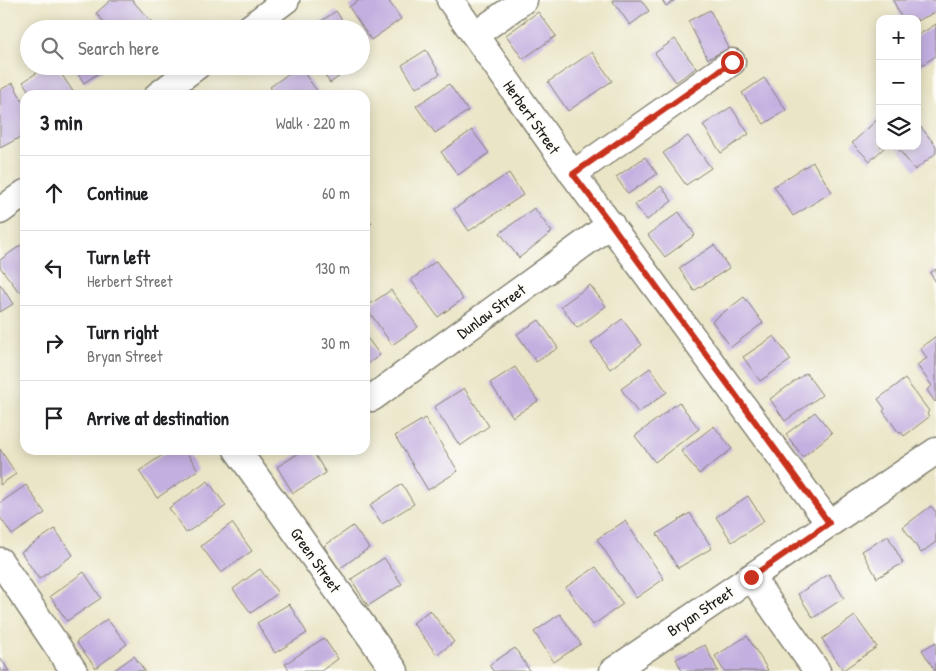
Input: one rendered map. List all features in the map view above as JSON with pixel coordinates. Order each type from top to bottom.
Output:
[{"type":"street","points":[[260,20],[286,0]]},
{"type":"street","name":"Herbert Street","points":[[450,0],[573,174],[829,523]]},
{"type":"street","points":[[475,35],[524,0]]},
{"type":"street","points":[[573,174],[732,62]]},
{"type":"street","points":[[165,90],[185,75]]},
{"type":"street","points":[[0,211],[20,197]]},
{"type":"street","name":"Dunlaw Street","points":[[372,398],[611,224]]},
{"type":"street","name":"Bryan Street","points":[[613,671],[936,451]]},
{"type":"street","name":"Green Street","points":[[241,455],[395,671]]},
{"type":"street","points":[[0,561],[74,671]]},
{"type":"street","points":[[751,577],[817,671]]},
{"type":"building","points":[[111,0],[132,0],[150,20],[102,20],[96,13]]},
{"type":"building","points":[[359,0],[388,0],[401,19],[371,40],[370,20],[358,20],[349,7]]},
{"type":"building","points":[[612,0],[641,0],[649,11],[630,25]]},
{"type":"building","points":[[662,0],[675,0],[666,6]]},
{"type":"building","points":[[893,0],[936,0],[936,12],[921,19],[921,15],[900,15]]},
{"type":"building","points":[[710,10],[729,48],[708,59],[688,21]]},
{"type":"building","points":[[336,11],[342,20],[323,20]]},
{"type":"building","points":[[538,12],[556,36],[523,59],[506,35]]},
{"type":"building","points":[[936,24],[936,56],[921,65],[921,60],[921,33]]},
{"type":"building","points":[[675,39],[696,68],[676,82],[655,53]]},
{"type":"building","points":[[426,50],[440,74],[416,88],[402,65]]},
{"type":"building","points":[[592,52],[612,81],[568,111],[548,82]]},
{"type":"building","points":[[34,75],[62,75],[72,90],[28,90],[23,82]]},
{"type":"building","points":[[79,75],[96,75],[84,83]]},
{"type":"building","points":[[287,75],[306,75],[316,90],[272,90],[270,87]]},
{"type":"building","points":[[325,75],[341,75],[330,83]]},
{"type":"building","points":[[764,78],[786,110],[764,124],[742,93]]},
{"type":"building","points":[[13,83],[20,96],[20,138],[0,148],[0,90]]},
{"type":"building","points":[[449,84],[468,111],[435,133],[416,106]]},
{"type":"building","points":[[731,107],[749,134],[721,153],[703,125]]},
{"type":"building","points":[[876,121],[876,150],[882,150],[870,161],[852,143]]},
{"type":"building","points":[[921,127],[936,146],[936,153],[915,170],[899,150],[921,150]]},
{"type":"building","points":[[472,130],[489,153],[458,175],[441,152]]},
{"type":"building","points":[[688,136],[711,168],[686,185],[663,153]]},
{"type":"building","points":[[645,157],[657,174],[628,194],[616,177]]},
{"type":"building","points":[[813,162],[832,192],[793,216],[774,186]]},
{"type":"building","points":[[509,173],[523,195],[469,231],[454,209]]},
{"type":"building","points":[[661,186],[672,201],[647,220],[635,205]]},
{"type":"building","points":[[534,208],[552,232],[519,258],[500,233]]},
{"type":"building","points":[[679,212],[695,235],[665,257],[648,235]]},
{"type":"building","points":[[714,245],[729,268],[694,291],[679,268]]},
{"type":"building","points":[[20,246],[19,292],[0,267],[0,260]]},
{"type":"building","points":[[436,261],[463,299],[438,317],[411,280]]},
{"type":"building","points":[[936,269],[936,282],[930,273]]},
{"type":"building","points":[[0,284],[13,304],[0,312]]},
{"type":"building","points":[[590,285],[606,306],[577,328],[561,306]]},
{"type":"building","points":[[391,290],[418,327],[392,345],[370,313],[370,304]]},
{"type":"building","points":[[744,297],[763,323],[731,347],[712,321]]},
{"type":"building","points":[[622,319],[642,345],[610,369],[591,343]]},
{"type":"building","points":[[539,320],[558,348],[536,362],[517,334]]},
{"type":"building","points":[[774,336],[791,360],[760,381],[743,357]]},
{"type":"building","points":[[936,336],[935,402],[927,390],[932,386],[917,365],[927,358],[920,348]]},
{"type":"building","points":[[370,342],[380,355],[370,362]]},
{"type":"building","points":[[515,367],[538,401],[513,417],[490,383]]},
{"type":"building","points":[[650,368],[667,392],[638,413],[621,389]]},
{"type":"building","points":[[806,373],[822,395],[785,421],[770,399]]},
{"type":"building","points":[[905,379],[929,411],[927,413],[929,417],[904,436],[901,432],[899,433],[883,411],[885,409],[878,399]]},
{"type":"building","points":[[464,388],[489,426],[460,446],[434,407]]},
{"type":"building","points":[[679,402],[699,429],[655,462],[635,436]]},
{"type":"building","points":[[815,412],[832,433],[803,457],[786,434]]},
{"type":"building","points":[[425,418],[458,471],[428,490],[395,436]]},
{"type":"building","points":[[714,426],[732,449],[699,474],[681,451]]},
{"type":"building","points":[[0,449],[16,474],[0,485]]},
{"type":"building","points":[[163,455],[188,455],[198,470],[157,498],[139,471]]},
{"type":"building","points":[[296,455],[315,455],[326,473],[293,493],[277,467]]},
{"type":"building","points":[[208,481],[226,506],[186,533],[169,508]]},
{"type":"building","points":[[402,484],[414,504],[382,524],[370,505]]},
{"type":"building","points":[[26,485],[45,513],[12,535],[0,517],[0,503]]},
{"type":"building","points":[[748,496],[764,521],[732,542],[716,517]]},
{"type":"building","points":[[931,506],[936,512],[936,542],[921,553],[903,527]]},
{"type":"building","points":[[690,513],[712,548],[678,568],[657,534]]},
{"type":"building","points":[[625,521],[664,579],[636,598],[597,539]]},
{"type":"building","points":[[232,523],[252,551],[221,573],[201,546]]},
{"type":"building","points":[[353,526],[369,548],[339,569],[324,546]]},
{"type":"building","points":[[55,529],[73,555],[39,579],[21,552]]},
{"type":"building","points":[[888,536],[903,563],[877,578],[862,551]]},
{"type":"building","points":[[384,558],[402,584],[368,606],[351,579]]},
{"type":"building","points":[[596,567],[623,604],[593,625],[566,587]]},
{"type":"building","points":[[260,569],[278,593],[251,613],[233,589]]},
{"type":"building","points":[[84,572],[101,598],[67,621],[50,596]]},
{"type":"building","points":[[829,574],[844,598],[813,618],[798,594]]},
{"type":"building","points":[[289,604],[307,633],[275,653],[257,623]]},
{"type":"building","points":[[430,610],[454,642],[437,655],[413,623]]},
{"type":"building","points":[[560,614],[581,644],[554,662],[534,632]]},
{"type":"building","points":[[855,616],[877,647],[843,670],[822,639]]},
{"type":"building","points":[[107,619],[127,644],[96,668],[76,642]]},
{"type":"building","points":[[747,636],[768,670],[724,671],[715,656]]},
{"type":"building","points":[[324,638],[338,659],[321,671],[290,671],[285,664]]},
{"type":"building","points":[[936,642],[936,671],[935,671],[922,650]]},
{"type":"building","points":[[705,645],[718,671],[682,671],[676,659]]},
{"type":"building","points":[[515,648],[530,671],[493,671],[489,665]]},
{"type":"building","points":[[134,656],[145,671],[113,671]]},
{"type":"building","points":[[0,658],[9,671],[0,671]]},
{"type":"route","points":[[732,62],[573,174],[829,523],[751,577]]}]
